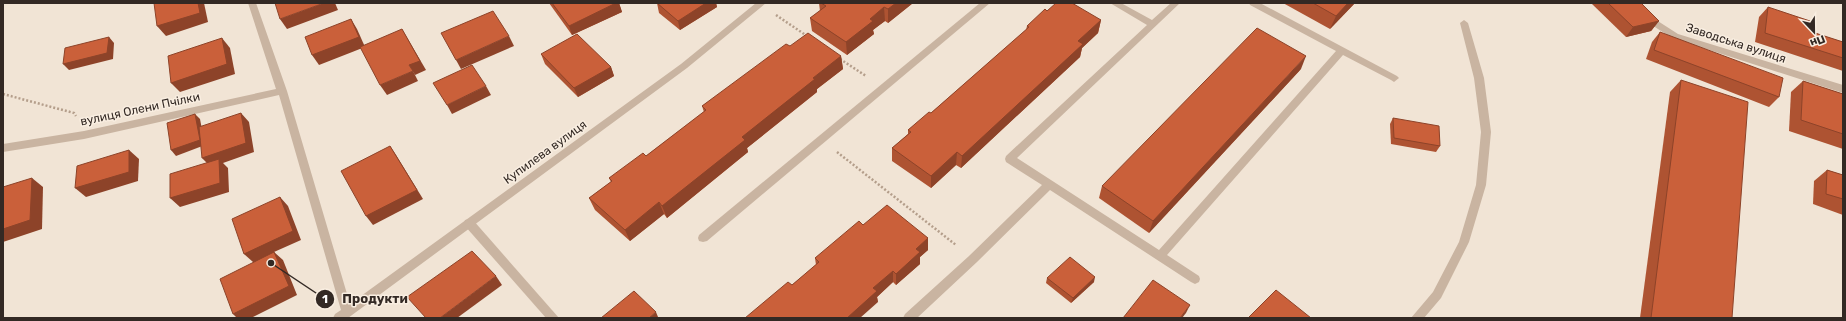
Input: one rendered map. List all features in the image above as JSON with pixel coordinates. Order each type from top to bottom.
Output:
[{"type":"street","points":[[252,3],[282,91],[343,315]]},
{"type":"street","points":[[703,238],[986,3]]},
{"type":"street","points":[[1114,3],[1152,24]]},
{"type":"street","points":[[1176,3],[1010,159],[1195,279]]},
{"type":"street","points":[[1253,3],[1394,78]]},
{"type":"street","name":"Заводська вулиця","points":[[1631,3],[1647,18],[1675,36],[1843,89]]},
{"type":"street","name":"Купилева вулиця","points":[[343,315],[684,66],[762,4]]},
{"type":"street","points":[[1417,318],[1437,295],[1464,242],[1481,185],[1486,132],[1479,78],[1464,23]]},
{"type":"street","points":[[1160,256],[1342,50]]},
{"type":"street","name":"вулиця Олени Пчілки","points":[[3,148],[84,135],[282,91]]},
{"type":"street","points":[[910,318],[974,259],[1049,184]]},
{"type":"street","points":[[470,223],[553,318]]},
{"type":"path","points":[[762,4],[812,40]]},
{"type":"path","points":[[838,57],[883,88]]},
{"type":"path","points":[[3,94],[74,113],[84,135]]},
{"type":"path","points":[[821,140],[974,259]]},
{"type":"building","points":[[154,3],[198,3],[200,13],[157,26]]},
{"type":"building","points":[[275,3],[324,3],[280,19]]},
{"type":"building","points":[[552,3],[616,3],[569,26]]},
{"type":"building","points":[[657,3],[706,3],[678,21]]},
{"type":"building","points":[[821,3],[896,3],[888,9],[884,7],[870,19],[873,21],[846,42],[810,18],[826,6]]},
{"type":"building","points":[[1056,3],[1072,3],[1101,20],[1078,41],[1083,44],[962,156],[957,152],[931,176],[892,148],[911,132],[908,130],[929,112],[931,113],[1029,27],[1027,26],[1045,9],[1047,11]]},
{"type":"building","points":[[1313,3],[1348,3],[1336,16]]},
{"type":"building","points":[[1608,3],[1641,3],[1659,21],[1633,27]]},
{"type":"building","points":[[1768,7],[1813,22],[1812,32],[1843,42],[1843,58],[1765,33]]},
{"type":"building","points":[[493,11],[509,36],[456,60],[441,33]]},
{"type":"building","points":[[351,19],[359,37],[312,55],[305,37]]},
{"type":"building","points":[[1257,28],[1306,56],[1153,221],[1102,186]]},
{"type":"building","points":[[402,29],[420,61],[409,65],[413,71],[380,85],[360,47]]},
{"type":"building","points":[[1660,32],[1783,78],[1779,97],[1654,50]]},
{"type":"building","points":[[808,33],[841,56],[813,78],[815,79],[742,137],[745,140],[662,206],[659,202],[625,230],[589,198],[612,181],[609,178],[643,153],[646,156],[706,110],[702,106],[786,44],[790,46]]},
{"type":"building","points":[[577,34],[611,67],[574,88],[541,54]]},
{"type":"building","points":[[109,37],[107,53],[63,64],[65,48]]},
{"type":"building","points":[[222,38],[227,64],[171,83],[168,56]]},
{"type":"building","points":[[472,65],[486,86],[447,105],[433,83]]},
{"type":"building","points":[[1681,80],[1748,102],[1732,318],[1651,318]]},
{"type":"building","points":[[1803,81],[1843,94],[1843,134],[1801,120]]},
{"type":"building","points":[[241,113],[246,143],[202,158],[199,127]]},
{"type":"building","points":[[195,114],[200,140],[171,150],[167,123]]},
{"type":"building","points":[[1393,118],[1439,126],[1440,146],[1394,138]]},
{"type":"building","points":[[390,146],[417,190],[366,216],[341,171]]},
{"type":"building","points":[[129,150],[129,172],[75,188],[77,166]]},
{"type":"building","points":[[219,159],[220,183],[170,198],[170,174]]},
{"type":"building","points":[[1827,170],[1843,175],[1843,199],[1826,194]]},
{"type":"building","points":[[32,178],[30,220],[3,229],[3,187]]},
{"type":"building","points":[[280,197],[293,231],[244,254],[232,219]]},
{"type":"building","points":[[887,205],[928,238],[916,249],[920,252],[896,274],[893,271],[873,288],[877,291],[847,318],[745,318],[788,282],[792,285],[819,262],[815,258],[859,221],[863,225]]},
{"type":"building","points":[[472,251],[496,276],[440,318],[426,318],[407,297]]},
{"type":"building","points":[[274,252],[289,286],[233,314],[220,279]]},
{"type":"building","points":[[1070,257],[1095,277],[1073,298],[1047,278]]},
{"type":"building","points":[[1153,280],[1190,305],[1180,318],[1123,318]]},
{"type":"building","points":[[1276,290],[1311,318],[1250,318],[1249,317]]},
{"type":"building","points":[[634,291],[656,312],[649,318],[601,318]]},
{"type":"place","name":"Продукти","points":[[271,263]]}]
